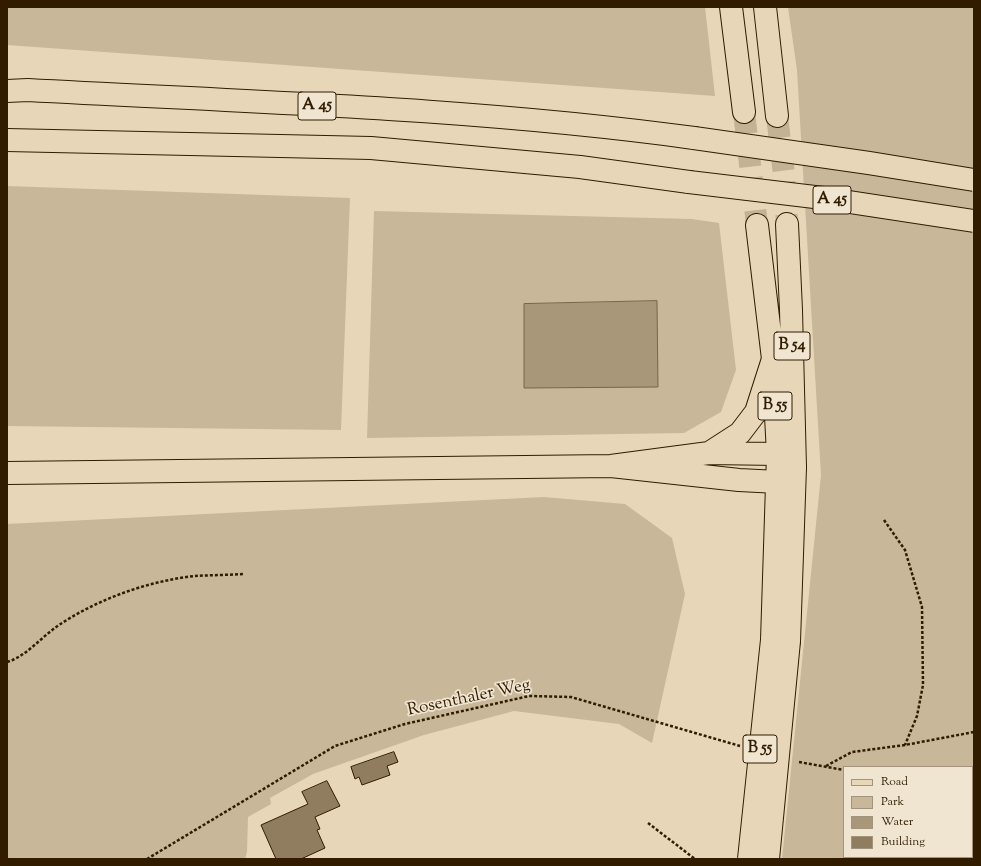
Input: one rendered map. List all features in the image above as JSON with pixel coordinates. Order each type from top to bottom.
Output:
[{"type":"main road","points":[[731,7],[744,112]]},
{"type":"main road","points":[[765,7],[778,116]]},
{"type":"main road","points":[[7,83],[17,91]]},
{"type":"main road","name":"A 45","points":[[17,91],[413,111],[606,126],[869,163],[974,180]]},
{"type":"main road","name":"A 45","points":[[7,140],[371,148],[580,167],[823,198],[974,221]]},
{"type":"main road","points":[[7,148],[63,141]]},
{"type":"main road","name":"B 54","points":[[787,224],[795,467]]},
{"type":"main road","name":"B 54","points":[[757,225],[773,359]]},
{"type":"main road","points":[[709,454],[740,433],[756,412],[773,359]]},
{"type":"main road","name":"B 55","points":[[749,859],[780,640],[778,454],[773,359]]},
{"type":"main road","points":[[7,473],[611,466],[709,454],[778,454],[795,467],[778,482],[739,480],[611,466]]},
{"type":"main road","name":"B 55","points":[[768,859],[780,640],[795,467]]},
{"type":"path","points":[[884,520],[905,550],[922,607],[923,685],[917,716],[905,745]]},
{"type":"path","points":[[7,662],[16,659],[59,625],[102,602],[150,585],[187,578],[244,574]]},
{"type":"path","name":"Rosenthaler Weg","points":[[147,859],[335,746],[405,724],[529,696],[570,697],[743,747]]},
{"type":"path","points":[[826,766],[852,752],[905,745],[974,732]]},
{"type":"path","points":[[796,762],[843,770]]},
{"type":"path","points":[[648,823],[695,859]]},
{"type":"green space","points":[[7,7],[705,7],[715,96],[7,45]]},
{"type":"green space","points":[[788,7],[974,7],[974,859],[782,859],[821,475],[797,70]]},
{"type":"green space","points":[[7,186],[350,198],[341,430],[7,426]]},
{"type":"green space","points":[[374,211],[692,219],[719,223],[736,370],[721,412],[684,433],[367,438]]},
{"type":"green space","points":[[544,497],[625,504],[672,538],[685,594],[652,743],[619,724],[514,711],[424,735],[313,774],[270,798],[271,804],[248,817],[247,852],[245,859],[7,859],[7,524]]},
{"type":"water","points":[[657,301],[658,387],[524,388],[524,304]]},
{"type":"building","points":[[394,752],[398,762],[387,766],[390,775],[362,785],[359,777],[355,779],[351,767]]},
{"type":"building","points":[[327,781],[340,806],[315,817],[320,829],[317,830],[325,848],[301,859],[276,859],[261,825],[308,804],[302,792]]},
{"type":"tunnel","points":[[744,112],[757,225]]},
{"type":"tunnel","points":[[777,116],[784,174],[787,224]]}]
